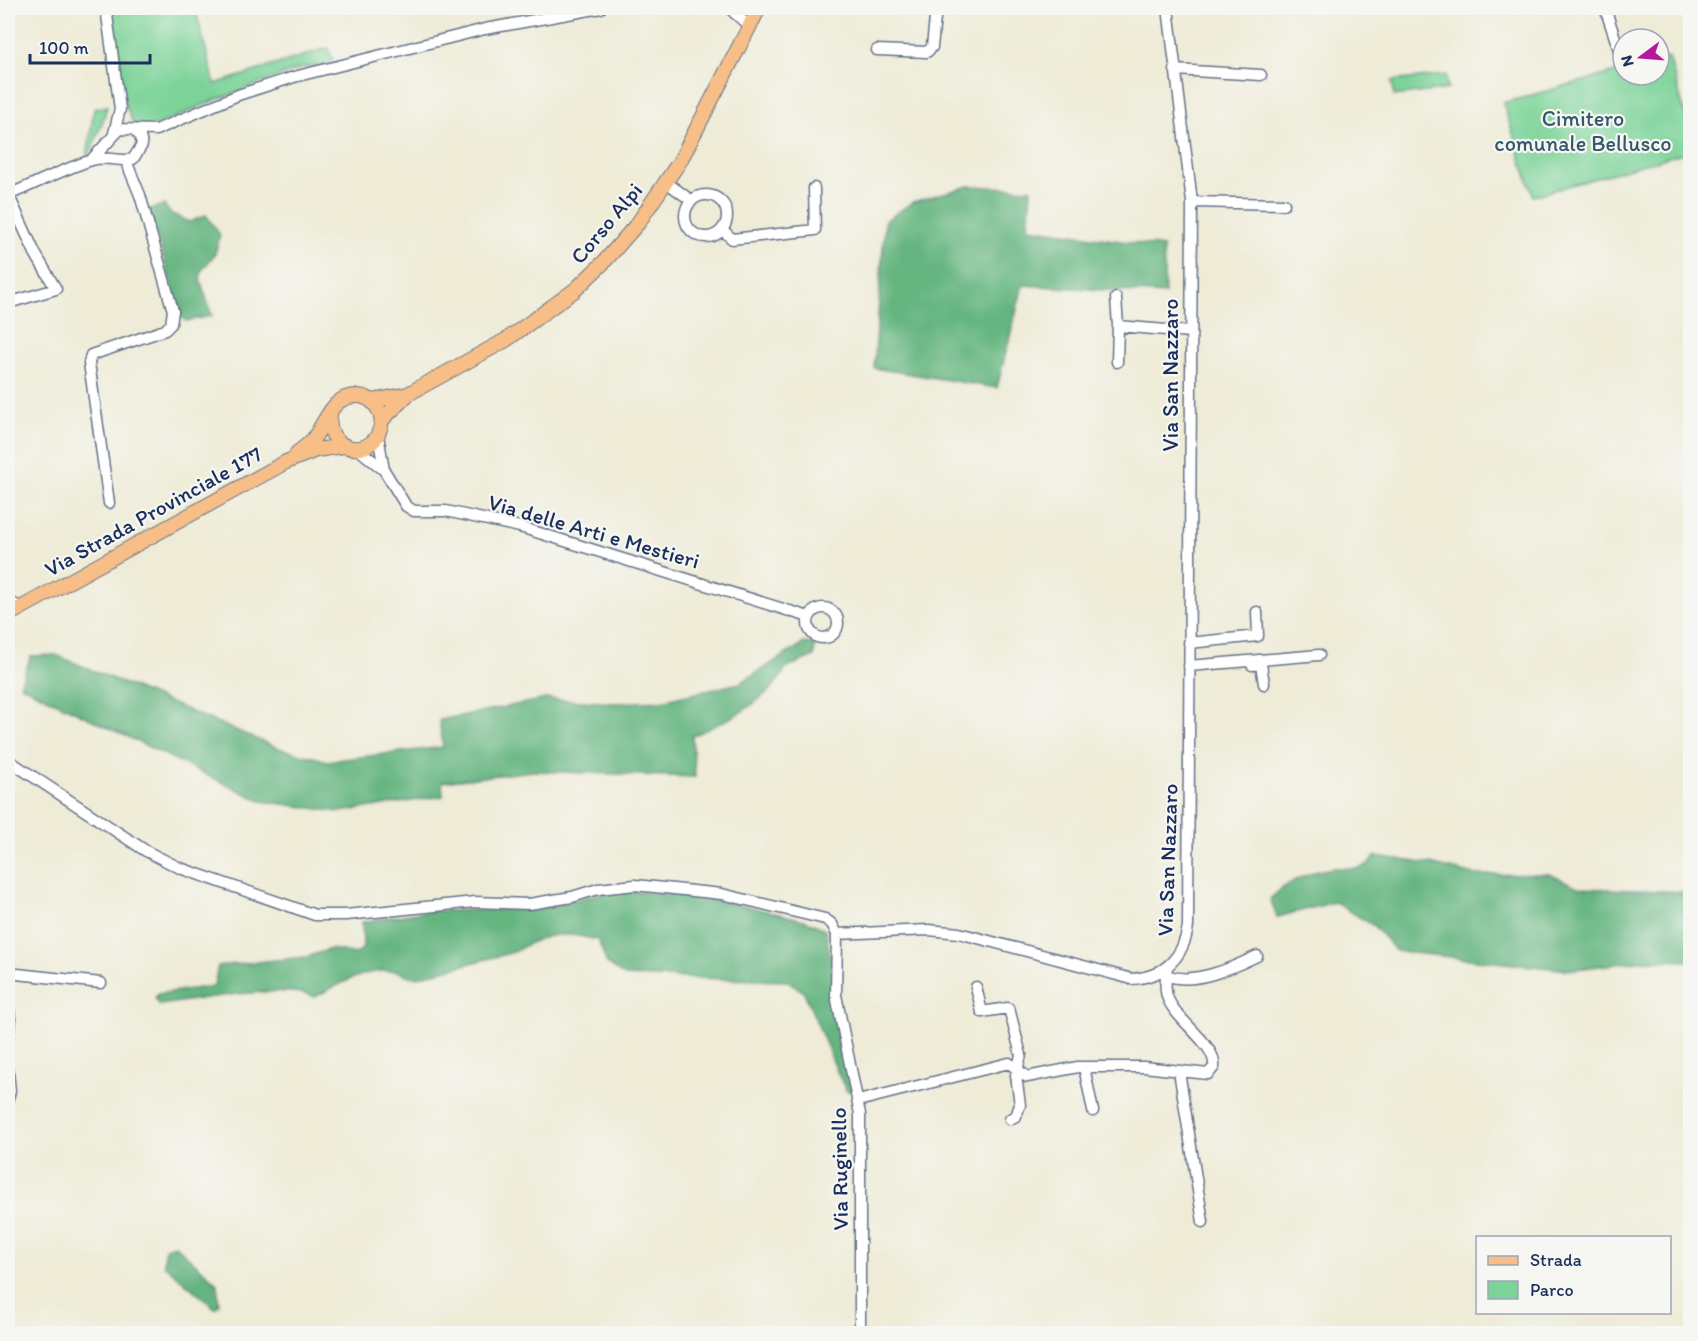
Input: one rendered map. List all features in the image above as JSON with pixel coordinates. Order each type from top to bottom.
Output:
[{"type":"main road","name":"Corso Alpi","points":[[382,420],[408,394],[506,340],[575,290],[621,244],[666,182],[759,8]]},
{"type":"main road","name":"Corso Alpi","points":[[372,401],[408,394]]},
{"type":"main road","name":"Via Strada Provinciale 177","points":[[286,462],[312,440],[339,400],[349,396],[362,396],[372,401]]},
{"type":"main road","points":[[372,401],[382,420],[378,435]]},
{"type":"main road","points":[[331,410],[329,425],[332,434],[351,447]]},
{"type":"main road","name":"Via Strada Provinciale 177","points":[[8,615],[286,462],[316,450],[368,445],[378,435]]},
{"type":"street","points":[[106,8],[120,109],[141,140],[140,152]]},
{"type":"street","points":[[92,159],[112,136],[123,128],[156,130],[274,83],[505,25],[601,8]]},
{"type":"street","points":[[729,8],[749,26]]},
{"type":"street","points":[[877,50],[927,52],[932,47],[936,8]]},
{"type":"street","name":"Via San Nazzaro","points":[[837,934],[928,930],[959,933],[1132,979],[1166,971],[1183,950],[1188,926],[1192,202],[1168,8]]},
{"type":"street","points":[[1605,8],[1611,27]]},
{"type":"street","points":[[1175,70],[1261,75]]},
{"type":"street","points":[[109,503],[89,363],[92,355],[165,330],[171,324],[173,311],[141,195],[122,159],[110,150],[120,109]]},
{"type":"street","points":[[8,292],[11,301],[15,301],[56,289],[34,253],[8,195],[92,159],[134,159],[156,130]]},
{"type":"street","points":[[666,182],[692,201]]},
{"type":"street","points":[[722,230],[732,239],[815,230],[814,188]]},
{"type":"street","points":[[706,196],[720,201],[726,215],[722,230],[716,234],[701,237],[689,229],[685,214],[692,201],[706,196]]},
{"type":"street","points":[[1192,202],[1284,204]]},
{"type":"street","points":[[1116,298],[1117,362]]},
{"type":"street","points":[[1118,326],[1190,332]]},
{"type":"street","name":"Via delle Arti e Mestieri","points":[[378,435],[384,470],[406,506],[414,511],[446,511],[520,527],[809,617]]},
{"type":"street","name":"Via delle Arti e Mestieri","points":[[351,447],[384,470]]},
{"type":"street","points":[[8,602],[22,607],[8,620]]},
{"type":"street","points":[[1189,643],[1258,636],[1257,612]]},
{"type":"street","points":[[1189,668],[1319,655]]},
{"type":"street","points":[[1189,668],[1261,664],[1264,684]]},
{"type":"street","points":[[8,760],[146,851],[180,868],[299,911],[334,916],[447,904],[482,902],[529,904],[617,886],[663,887],[722,894],[825,919],[832,924],[837,934]]},
{"type":"street","name":"Via Ruginello","points":[[837,934],[836,994],[860,1114],[860,1334]]},
{"type":"street","points":[[1166,971],[1178,980],[1226,970],[1257,956]]},
{"type":"street","points":[[858,1101],[1009,1063],[1027,1077],[1076,1068],[1144,1067],[1208,1074],[1215,1061],[1212,1054],[1173,1009],[1166,994],[1166,971]]},
{"type":"street","points":[[8,973],[101,982]]},
{"type":"street","points":[[52,976],[65,984],[79,987]]},
{"type":"street","points":[[976,987],[982,1012],[1008,1008],[1010,1012],[1021,1055],[1017,1069],[1020,1105],[1016,1116],[1010,1119]]},
{"type":"street","points":[[8,1002],[10,1019],[8,1038]]},
{"type":"street","points":[[1076,1068],[1093,1111]]},
{"type":"street","points":[[1179,1071],[1203,1222]]},
{"type":"street","points":[[8,1072],[10,1091],[8,1098]]},
{"type":"green space","points":[[110,8],[195,8],[215,84],[328,48],[333,60],[325,65],[302,68],[215,100],[155,126],[141,128],[133,123],[125,104]]},
{"type":"green space","name":"Cimitero comunale Bellusco","points":[[1671,64],[1690,132],[1690,151],[1533,196],[1503,103],[1611,73],[1611,87],[1671,87]]},
{"type":"green space","points":[[1446,75],[1448,89],[1394,96],[1392,81]]},
{"type":"green space","points":[[107,106],[102,124],[87,157],[94,109]]},
{"type":"green space","points":[[969,186],[1031,189],[1028,228],[1163,247],[1165,294],[1023,285],[997,388],[874,368],[885,221],[913,202]]},
{"type":"green space","points":[[164,205],[170,213],[190,222],[206,215],[220,235],[215,254],[202,270],[200,279],[212,316],[186,321],[181,317],[149,209]]},
{"type":"green space","points":[[804,643],[815,644],[814,656],[786,668],[769,691],[758,701],[719,724],[692,736],[695,777],[533,771],[442,782],[443,796],[340,812],[261,801],[20,685],[31,656],[56,655],[278,748],[328,761],[443,747],[439,720],[546,699],[616,703],[661,701],[740,683]]},
{"type":"green space","points":[[1376,856],[1430,864],[1475,875],[1550,874],[1580,888],[1687,892],[1690,916],[1690,961],[1647,960],[1568,970],[1396,951],[1374,926],[1335,902],[1277,917],[1270,899],[1290,884],[1320,871],[1359,868]]},
{"type":"green space","points":[[610,891],[673,894],[734,904],[801,919],[826,931],[853,1091],[847,1091],[840,1078],[804,992],[788,981],[625,976],[607,964],[598,940],[575,935],[545,937],[514,952],[417,977],[395,971],[363,974],[315,997],[301,993],[262,992],[159,1005],[155,998],[158,994],[214,986],[218,966],[306,957],[331,949],[356,954],[363,948],[362,922],[427,911],[538,909]]},
{"type":"green space","points":[[175,1245],[217,1283],[219,1305],[215,1308],[164,1265],[165,1248]]}]
